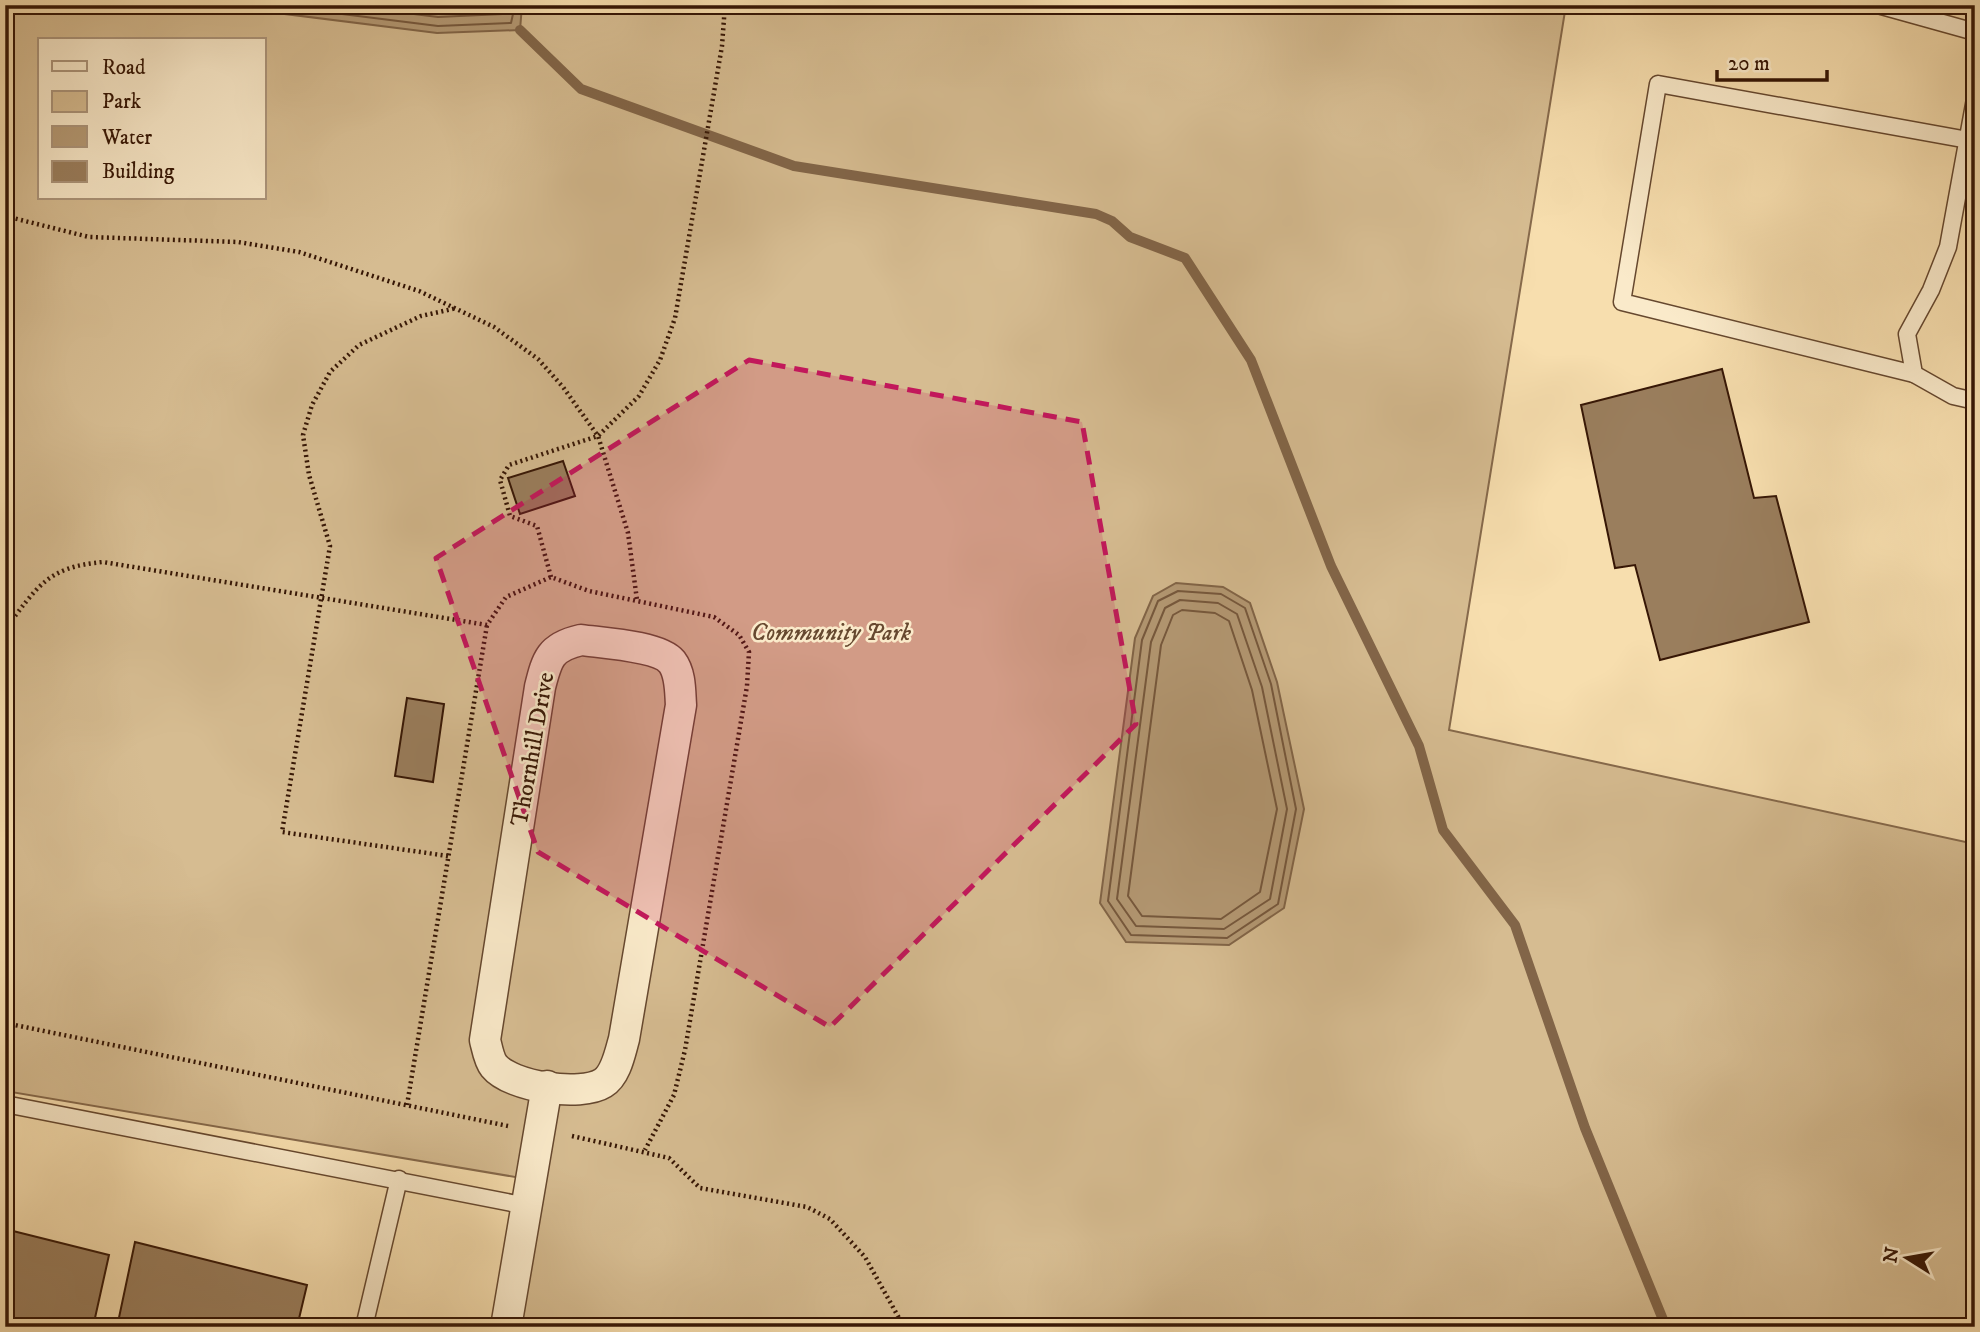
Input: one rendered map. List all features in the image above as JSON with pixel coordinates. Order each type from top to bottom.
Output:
[{"type":"street","name":"Thornhill Drive","points":[[581,640],[656,652],[672,662],[680,685],[681,705],[624,1039],[617,1063],[605,1082],[581,1092],[547,1087],[516,1080],[493,1066],[485,1040],[547,660],[563,644],[581,640]]},
{"type":"street","points":[[506,1327],[547,1087]]},
{"type":"lane","points":[[1878,5],[1975,32]]},
{"type":"lane","points":[[1968,140],[1658,84],[1622,302],[1914,374],[1953,396],[1975,401]]},
{"type":"lane","points":[[1914,374],[1908,334],[1931,290],[1948,247],[1974,106]]},
{"type":"lane","points":[[5,1104],[527,1206]]},
{"type":"lane","points":[[364,1327],[399,1179]]},
{"type":"path","points":[[551,577],[537,526],[510,516],[500,480],[509,466],[598,436],[639,397],[660,360],[675,317],[722,46],[725,5]]},
{"type":"path","points":[[5,216],[89,237],[238,242],[299,252],[419,291],[495,327],[538,359],[563,387],[598,436],[628,533],[637,600]]},
{"type":"path","points":[[448,856],[282,832],[330,546],[309,475],[303,435],[312,405],[330,372],[359,345],[421,316],[458,308]]},
{"type":"path","points":[[407,1105],[487,625]]},
{"type":"path","points":[[5,1023],[503,1125]]},
{"type":"path","points":[[574,1137],[669,1158],[700,1188],[807,1207],[830,1219],[865,1257],[904,1327]]},
{"type":"highlighted area","points":[[749,360],[1082,422],[1136,724],[830,1027],[538,852],[436,558]]},
{"type":"green space","name":"Community Park","points":[[5,5],[1566,5],[1449,730],[1975,844],[1975,1327],[503,1327],[527,1179],[5,1091]]},
{"type":"water","points":[[213,5],[522,5],[520,30],[437,33]]},
{"type":"water","points":[[1176,583],[1223,587],[1250,603],[1277,682],[1304,809],[1284,908],[1229,945],[1126,942],[1100,903],[1135,638],[1153,596]]},
{"type":"building","points":[[1722,369],[1754,498],[1776,496],[1809,622],[1660,660],[1635,565],[1615,568],[1581,405]]},
{"type":"building","points":[[563,461],[575,496],[520,514],[508,478]]},
{"type":"building","points":[[407,698],[444,704],[433,782],[395,776]]},
{"type":"building","points":[[5,1229],[109,1255],[93,1327],[5,1327]]},
{"type":"building","points":[[135,1242],[307,1285],[297,1327],[117,1327]]},
{"type":"waterway","points":[[520,30],[581,89],[794,166],[1096,214],[1112,221],[1130,237],[1185,258],[1251,360],[1331,566],[1419,746],[1443,830],[1515,925],[1585,1128],[1666,1327]]}]
